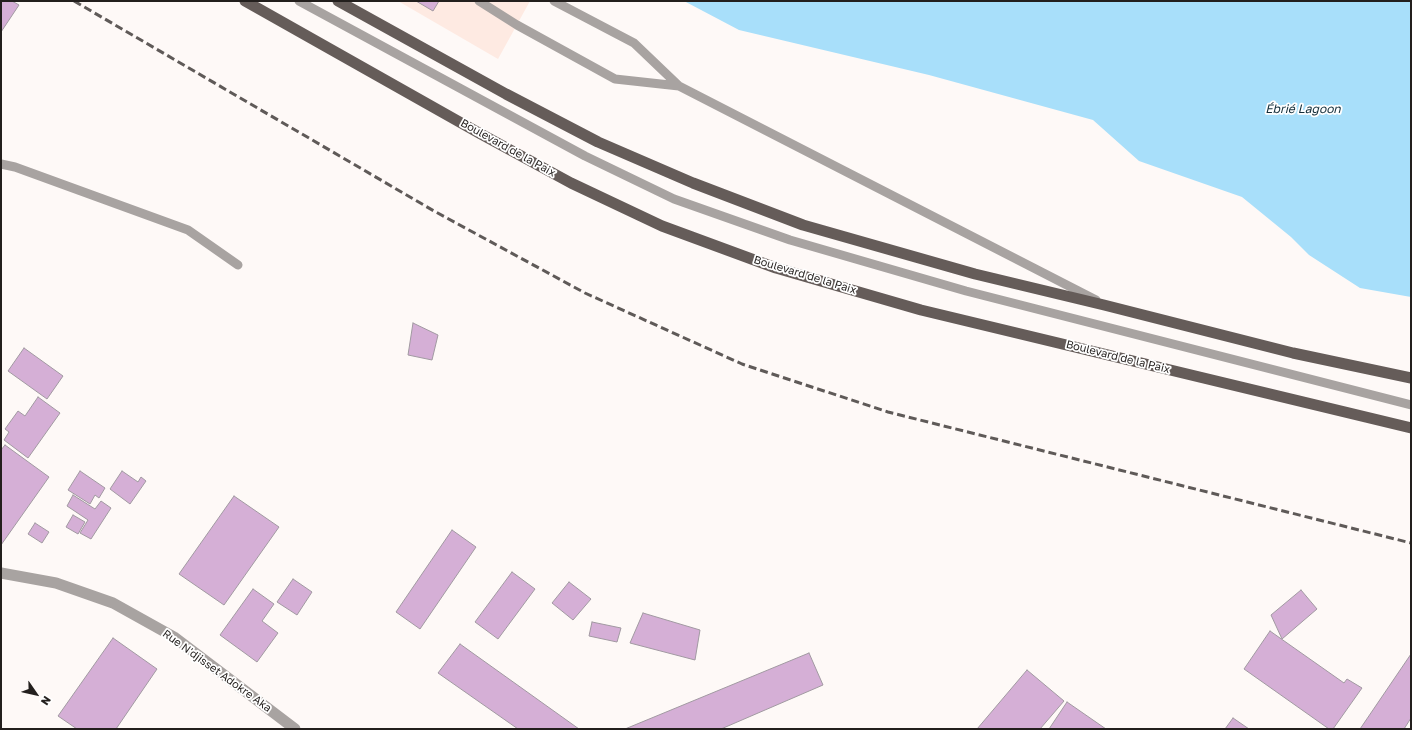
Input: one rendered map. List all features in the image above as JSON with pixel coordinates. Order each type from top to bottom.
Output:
[{"type":"main road","name":"Boulevard de la Paix","points":[[245,1],[571,183],[662,226],[776,268],[921,310],[1411,428]]},
{"type":"main road","points":[[338,1],[506,94],[598,142],[693,184],[803,225],[975,274],[1293,353],[1411,378]]},
{"type":"street","name":"Rue N'djisset Adokre Aka","points":[[1,573],[56,583],[114,603],[174,637],[295,729]]},
{"type":"lane","points":[[299,1],[585,156],[674,199],[790,240],[966,291],[1411,405]]},
{"type":"lane","points":[[479,1],[517,25],[615,79],[679,86]]},
{"type":"lane","points":[[554,1],[634,43],[679,86],[1104,305]]},
{"type":"lane","points":[[1,164],[15,167],[188,230],[238,265]]},
{"type":"shaded area","points":[[398,1],[530,1],[498,59]]},
{"type":"water","name":"Ébrié Lagoon","points":[[684,1],[1411,1],[1411,297],[1360,288],[1309,255],[1291,237],[1242,197],[1139,161],[1093,120],[929,75],[739,30]]},
{"type":"building","points":[[1,1],[12,1],[19,5],[1,32]]},
{"type":"building","points":[[416,1],[439,1],[433,11]]},
{"type":"building","points":[[413,323],[438,335],[432,360],[408,355]]},
{"type":"building","points":[[24,348],[63,376],[47,399],[8,371]]},
{"type":"building","points":[[38,397],[60,413],[28,458],[4,440],[9,432],[5,429],[18,411],[25,416]]},
{"type":"building","points":[[5,445],[49,477],[1,545],[1,450]]},
{"type":"building","points":[[80,471],[105,488],[99,498],[95,495],[90,504],[68,490]]},
{"type":"building","points":[[122,471],[138,482],[141,477],[146,481],[130,504],[110,489]]},
{"type":"building","points":[[73,495],[95,509],[101,501],[111,508],[91,539],[80,533],[88,520],[67,506]]},
{"type":"building","points":[[234,496],[279,527],[224,605],[179,574]]},
{"type":"building","points":[[73,515],[85,522],[78,534],[66,527]]},
{"type":"building","points":[[35,523],[49,532],[42,543],[28,534]]},
{"type":"building","points":[[452,530],[476,547],[420,629],[396,612]]},
{"type":"building","points":[[512,572],[535,589],[498,639],[475,622]]},
{"type":"building","points":[[293,579],[312,592],[297,615],[277,602]]},
{"type":"building","points":[[569,582],[591,599],[573,620],[552,603]]},
{"type":"building","points":[[253,589],[274,604],[262,621],[278,633],[257,662],[220,635]]},
{"type":"building","points":[[1301,590],[1317,609],[1282,639],[1271,615]]},
{"type":"building","points":[[643,613],[700,630],[695,660],[630,643]]},
{"type":"building","points":[[592,622],[621,628],[617,642],[589,636]]},
{"type":"building","points":[[1270,631],[1344,683],[1347,679],[1362,688],[1333,729],[1329,729],[1244,669]]},
{"type":"building","points":[[113,638],[157,669],[116,729],[77,729],[58,716]]},
{"type":"building","points":[[460,644],[579,729],[518,729],[438,673]]},
{"type":"building","points":[[809,653],[823,685],[721,729],[625,729]]},
{"type":"building","points":[[1411,654],[1411,718],[1404,729],[1360,729]]},
{"type":"building","points":[[1027,670],[1064,701],[1040,729],[977,729]]},
{"type":"building","points":[[1067,702],[1106,729],[1049,729]]},
{"type":"building","points":[[1233,718],[1249,729],[1225,729]]},
{"type":"railway","points":[[74,1],[434,211],[585,293],[742,364],[888,412],[1411,543]]}]
